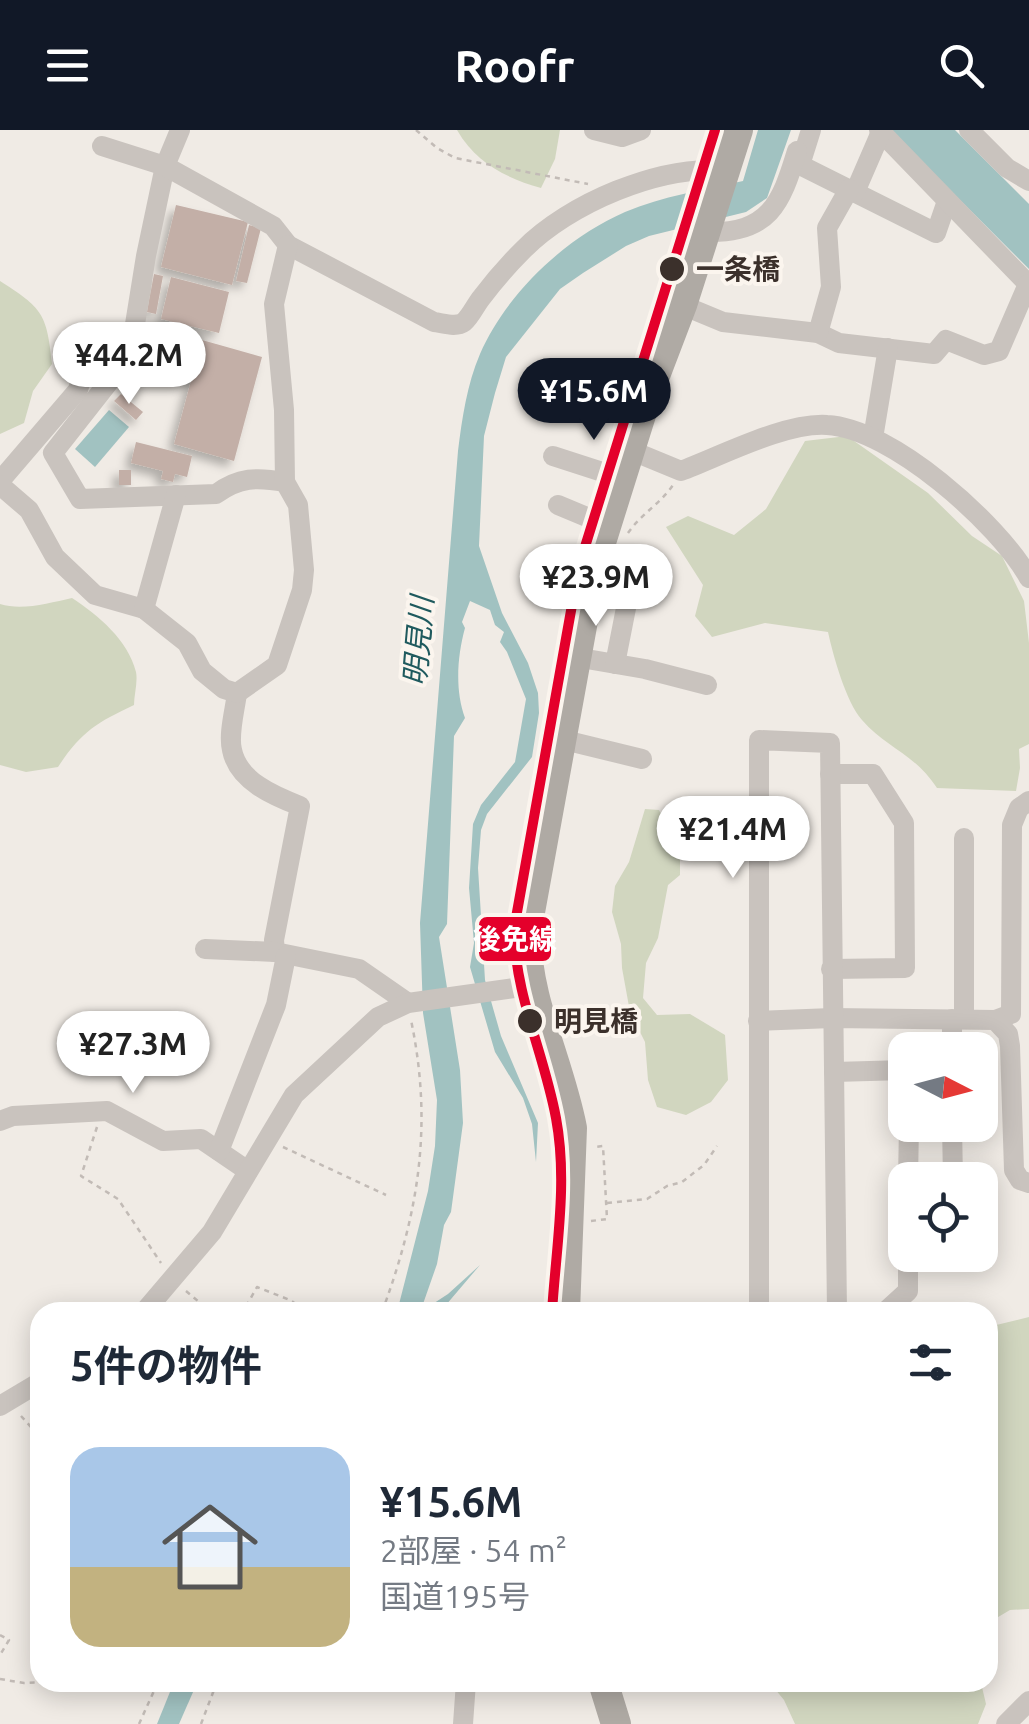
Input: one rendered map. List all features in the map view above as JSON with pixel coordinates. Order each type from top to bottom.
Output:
[{"type":"highway","points":[[566,1302],[573,1150],[567,1102],[529,986],[526,934],[592,571],[613,535],[626,464],[738,130]]},
{"type":"street","points":[[180,130],[165,166],[130,355],[53,452],[80,498],[216,494],[233,482],[258,477],[285,482]]},
{"type":"street","points":[[594,130],[622,136],[641,130]]},
{"type":"street","points":[[807,130],[800,164],[936,234],[948,201]]},
{"type":"street","points":[[708,228],[732,232],[770,213],[781,200],[807,130]]},
{"type":"street","points":[[969,130],[1007,168],[1029,182]]},
{"type":"street","points":[[682,305],[723,322],[818,333],[839,343],[934,354],[946,340],[984,355],[999,351],[1028,285],[880,131],[852,191],[827,228],[831,287],[818,333]]},
{"type":"street","points":[[102,146],[165,166],[273,226],[288,245],[434,322],[456,326],[463,324],[524,249],[547,230],[614,191],[630,184],[702,170],[724,177]]},
{"type":"street","points":[[219,1152],[276,1006],[281,954],[274,940],[300,806],[252,781],[237,764],[230,747],[237,693],[278,665],[302,590],[298,505],[285,482],[284,410],[274,304],[288,245]]},
{"type":"street","points":[[84,336],[85,366],[78,390],[0,483],[29,510],[55,557],[87,588],[96,595],[144,609],[187,644],[202,671],[224,689],[237,693]]},
{"type":"street","points":[[873,438],[888,348]]},
{"type":"street","points":[[553,456],[681,470],[798,427],[826,424],[862,431],[934,476],[965,501],[1029,578]]},
{"type":"street","points":[[144,609],[176,495]]},
{"type":"street","points":[[558,506],[613,535]]},
{"type":"street","points":[[616,664],[626,603]]},
{"type":"street","points":[[575,657],[707,685]]},
{"type":"street","points":[[560,740],[642,759]]},
{"type":"street","points":[[760,1302],[759,740],[830,743],[838,1302]]},
{"type":"street","points":[[830,774],[873,774],[904,823],[905,968],[831,969]]},
{"type":"street","points":[[758,1022],[832,1018],[995,1020],[1011,1014],[1012,824],[1019,808],[1029,801]]},
{"type":"street","points":[[955,1032],[964,838]]},
{"type":"street","points":[[204,949],[341,963],[359,969],[413,1003]]},
{"type":"street","points":[[152,1302],[212,1232],[294,1095],[378,1017],[413,1003],[529,986]]},
{"type":"street","points":[[995,1020],[1008,1034],[1010,1046],[1014,1170],[1020,1180],[1029,1183]]},
{"type":"street","points":[[834,1072],[888,1070]]},
{"type":"street","points":[[0,1121],[13,1116],[103,1111],[164,1142],[201,1139],[248,1171]]},
{"type":"street","points":[[896,1302],[908,1291],[908,1272]]},
{"type":"street","points":[[4,1403],[30,1388]]},
{"type":"street","points":[[463,1724],[465,1692]]},
{"type":"street","points":[[1006,1724],[1029,1701]]},
{"type":"path","points":[[416,130],[455,158],[614,191]]},
{"type":"path","points":[[613,535],[667,493],[681,470]]},
{"type":"path","points":[[385,1302],[414,1207],[423,1146],[423,1101],[413,1003]]},
{"type":"path","points":[[103,1111],[81,1176],[118,1199],[172,1278],[200,1302]]},
{"type":"path","points":[[264,1143],[278,1145],[386,1195]]},
{"type":"path","points":[[570,1223],[606,1219],[603,1146],[573,1150]]},
{"type":"path","points":[[606,1203],[647,1199],[682,1182],[704,1166],[717,1146]]},
{"type":"path","points":[[249,1302],[257,1287],[293,1302]]},
{"type":"path","points":[[4,1403],[30,1428]]},
{"type":"path","points":[[0,1635],[10,1640],[0,1656]]},
{"type":"path","points":[[0,1679],[30,1683]]},
{"type":"path","points":[[139,1724],[153,1692]]},
{"type":"path","points":[[201,1724],[213,1692]]},
{"type":"green space","points":[[457,130],[560,130],[555,159],[541,188],[493,168],[473,152]]},
{"type":"green space","points":[[0,281],[40,314],[48,333],[52,364],[33,391],[24,423],[0,434]]},
{"type":"green space","points":[[847,436],[928,493],[972,536],[1002,556],[1024,601],[1029,643],[1029,744],[1019,749],[1016,791],[937,788],[856,712],[828,632],[765,623],[712,637],[695,616],[703,585],[666,527],[688,516],[734,535],[766,509],[805,441]]},
{"type":"green space","points":[[72,598],[102,620],[126,649],[136,672],[134,705],[90,730],[58,767],[26,772],[0,765],[0,604],[26,606]]},
{"type":"green space","points":[[645,809],[659,810],[680,854],[680,875],[668,885],[658,938],[646,963],[643,998],[657,1015],[690,1014],[725,1035],[728,1080],[711,1102],[686,1115],[657,1107],[648,1080],[645,1042],[630,1012],[621,944],[612,912],[615,886],[629,862]]},
{"type":"green space","points":[[1029,1317],[1029,1609],[1010,1610],[998,1617],[998,1325]]},
{"type":"green space","points":[[777,1692],[983,1692],[986,1704],[978,1724],[795,1724]]},
{"type":"water","points":[[758,130],[791,130],[767,198],[746,212],[649,236],[626,246],[560,289],[506,357],[484,436],[479,546],[502,613],[528,663],[538,693],[539,713],[532,757],[487,814],[481,830],[478,868],[485,980],[501,1036],[538,1123],[536,1162],[532,1124],[523,1098],[495,1052],[470,967],[474,943],[469,888],[473,824],[481,805],[515,762],[526,699],[500,642],[504,632],[495,625],[490,610],[470,601],[462,622],[465,628],[459,662],[458,685],[465,718],[454,736],[447,924],[439,937],[460,1070],[463,1123],[451,1212],[424,1302],[400,1302],[428,1191],[435,1146],[437,1100],[423,1013],[420,923],[458,451],[472,377],[505,310],[540,270],[581,237],[625,212],[743,181]]},
{"type":"water","points":[[890,130],[955,130],[1029,204],[1029,269]]},
{"type":"water","points":[[109,410],[129,427],[95,467],[75,449]]},
{"type":"water","points":[[480,1265],[449,1302],[436,1302],[448,1294]]},
{"type":"water","points":[[170,1692],[193,1692],[179,1724],[157,1724]]},
{"type":"building","points":[[176,205],[248,222],[232,285],[161,267]]},
{"type":"building","points":[[249,225],[261,228],[247,283],[236,281]]},
{"type":"building","points":[[154,274],[163,276],[156,314],[147,312]]},
{"type":"building","points":[[171,277],[229,292],[219,333],[161,319]]},
{"type":"building","points":[[202,340],[262,357],[234,461],[174,444]]},
{"type":"building","points":[[121,394],[143,412],[136,420],[114,401]]},
{"type":"building","points":[[136,442],[192,456],[187,477],[175,474],[173,482],[161,479],[163,471],[131,463]]},
{"type":"building","points":[[119,470],[131,470],[131,485],[119,485]]},
{"type":"transit line","name":"後免線","points":[[553,1302],[560,1215],[559,1142],[551,1094],[519,978],[514,929],[579,566],[715,130]]},
{"type":"place","name":"一条橋","points":[[672,269]]},
{"type":"place","name":"明見橋","points":[[530,1021]]},
{"type":"water label","name":"明見川","points":[[419,641]]}]
